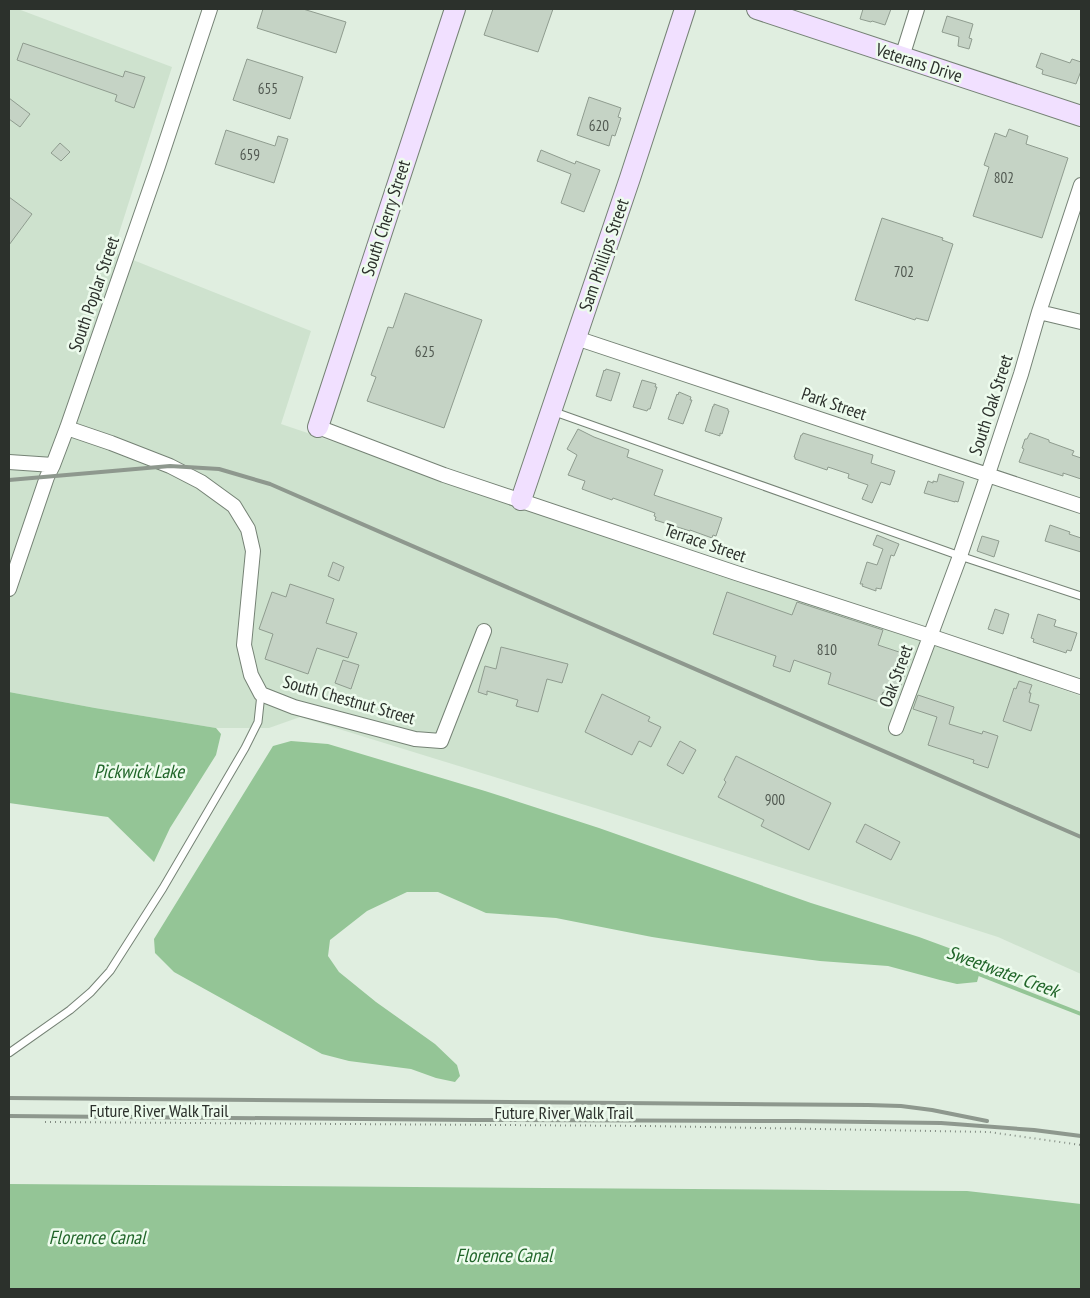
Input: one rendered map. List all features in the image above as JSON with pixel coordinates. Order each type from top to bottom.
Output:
[{"type":"street","name":"South Poplar Street","points":[[9,590],[47,477],[67,428],[158,166],[210,9]]},
{"type":"street","name":"South Cherry Street","points":[[318,427],[454,9]]},
{"type":"street","name":"Sam Phillips Street","points":[[521,500],[685,9]]},
{"type":"street","name":"Veterans Drive","points":[[757,9],[1081,116]]},
{"type":"street","points":[[902,57],[918,9]]},
{"type":"street","name":"South Oak Street","points":[[930,636],[960,556],[1022,374],[1081,184]]},
{"type":"street","points":[[1040,312],[1081,322]]},
{"type":"street","name":"Park Street","points":[[576,338],[1081,506]]},
{"type":"street","name":"Terrace Street","points":[[318,427],[444,474],[1081,687]]},
{"type":"street","name":"South Chestnut Street","points":[[67,428],[170,466],[200,482],[234,506],[248,529],[253,551],[244,645],[251,675],[261,694],[294,707],[415,739],[441,741],[484,631]]},
{"type":"street","points":[[9,462],[53,465]]},
{"type":"street","name":"Oak Street","points":[[896,728],[930,636]]},
{"type":"lane","points":[[551,411],[960,556],[1081,596]]},
{"type":"lane","points":[[9,1053],[77,1004],[110,971],[167,880],[245,748],[258,722],[261,694]]},
{"type":"path","name":"Future River Walk Trail","points":[[45,1122],[648,1126],[989,1132],[1081,1145]]},
{"type":"shaded area","points":[[9,9],[18,9],[172,67],[113,252],[311,331],[281,424],[1081,696],[1081,974],[998,937],[598,809],[300,717],[269,728],[216,728],[9,692]]},
{"type":"water","name":"Pickwick Lake","points":[[9,692],[216,728],[221,734],[216,755],[170,828],[154,862],[108,817],[9,803]]},
{"type":"water","points":[[291,741],[328,744],[485,791],[599,828],[811,903],[919,937],[968,955],[981,968],[977,982],[957,984],[888,966],[820,961],[743,951],[652,937],[556,918],[486,913],[438,892],[407,892],[367,911],[330,940],[328,956],[339,972],[376,1002],[435,1044],[457,1065],[460,1076],[455,1082],[436,1078],[411,1069],[349,1061],[322,1054],[174,972],[155,953],[154,939],[273,746]]},
{"type":"water","name":"Florence Canal","points":[[9,1184],[967,1191],[1081,1204],[1081,1289],[9,1289]]},
{"type":"building","points":[[263,9],[303,9],[346,22],[336,53],[257,28]]},
{"type":"building","points":[[493,9],[553,9],[538,52],[484,35]]},
{"type":"building","points":[[863,9],[891,9],[885,25],[860,19]]},
{"type":"building","points":[[947,16],[973,24],[969,38],[972,39],[969,49],[958,46],[959,37],[942,32]]},
{"type":"building","points":[[23,43],[123,77],[125,71],[145,77],[134,108],[115,101],[117,95],[17,60]]},
{"type":"building","points":[[1041,53],[1070,63],[1072,59],[1081,62],[1081,71],[1076,84],[1042,74],[1043,70],[1036,67]]},
{"type":"building","points":[[247,59],[303,77],[290,119],[233,100]]},
{"type":"building","points":[[589,97],[621,108],[618,117],[621,118],[615,136],[612,135],[609,146],[577,135]]},
{"type":"building","points":[[9,98],[30,114],[20,127],[9,119]]},
{"type":"building","points":[[1009,129],[1028,136],[1026,144],[1068,158],[1042,238],[973,216],[989,167],[984,165],[995,133],[1006,137]]},
{"type":"building","points":[[226,130],[275,146],[278,136],[288,139],[274,183],[215,164]]},
{"type":"building","points":[[60,143],[70,152],[61,161],[51,153]]},
{"type":"building","points":[[541,150],[575,164],[576,161],[600,170],[584,212],[561,203],[571,174],[537,161]]},
{"type":"building","points":[[9,197],[32,214],[9,245]]},
{"type":"building","points":[[882,218],[943,238],[942,240],[953,244],[928,321],[916,318],[915,320],[855,300]]},
{"type":"building","points":[[405,293],[482,320],[444,428],[367,401],[376,377],[371,375],[388,327],[393,328]]},
{"type":"building","points":[[604,370],[620,373],[611,401],[596,396]]},
{"type":"building","points":[[642,380],[656,384],[655,387],[657,387],[650,409],[647,411],[633,407]]},
{"type":"building","points":[[679,392],[691,397],[690,400],[692,400],[683,424],[668,419]]},
{"type":"building","points":[[714,404],[729,411],[720,436],[705,431]]},
{"type":"building","points":[[578,429],[629,450],[627,457],[663,470],[654,495],[722,518],[716,536],[713,535],[712,538],[655,520],[655,513],[582,489],[585,481],[568,475],[577,455],[567,449]]},
{"type":"building","points":[[803,433],[873,455],[871,463],[895,471],[890,485],[881,482],[872,503],[862,499],[868,485],[848,478],[849,474],[828,467],[827,470],[795,459],[794,457]]},
{"type":"building","points":[[1030,433],[1074,451],[1072,455],[1081,458],[1081,479],[1063,473],[1063,476],[1019,462],[1024,449],[1022,448],[1025,439],[1027,439]]},
{"type":"building","points":[[939,474],[964,482],[958,502],[924,493],[928,481],[937,482]]},
{"type":"building","points":[[1050,525],[1081,538],[1081,552],[1045,541]]},
{"type":"building","points":[[877,535],[899,544],[894,556],[891,555],[881,589],[876,588],[876,591],[860,584],[867,562],[877,565],[883,549],[873,545]]},
{"type":"building","points":[[982,536],[999,541],[994,557],[977,551]]},
{"type":"building","points":[[333,562],[344,567],[339,581],[328,576]]},
{"type":"building","points":[[290,584],[334,599],[326,623],[357,633],[348,658],[317,648],[308,674],[265,659],[273,634],[259,629],[272,592],[286,597]]},
{"type":"building","points":[[727,592],[792,615],[797,602],[883,630],[878,645],[911,656],[897,696],[883,692],[879,702],[828,684],[831,673],[794,660],[790,672],[773,666],[776,656],[713,634]]},
{"type":"building","points":[[995,609],[1009,614],[1003,634],[988,629]]},
{"type":"building","points":[[1038,614],[1056,620],[1054,626],[1077,633],[1071,651],[1067,650],[1066,653],[1033,642],[1034,639],[1031,638]]},
{"type":"building","points":[[501,647],[568,664],[562,683],[547,679],[538,712],[516,706],[518,700],[487,691],[487,695],[478,692],[485,666],[496,669]]},
{"type":"building","points":[[343,660],[359,665],[351,689],[335,683]]},
{"type":"building","points":[[1019,681],[1032,685],[1029,693],[1031,693],[1029,702],[1039,705],[1031,731],[1003,721],[1014,688],[1016,689]]},
{"type":"building","points":[[602,694],[650,717],[648,721],[661,727],[651,747],[639,741],[632,755],[585,732]]},
{"type":"building","points":[[918,695],[954,707],[949,724],[982,734],[983,731],[998,736],[988,768],[973,763],[974,760],[928,745],[937,717],[913,709]]},
{"type":"building","points":[[680,741],[696,750],[683,774],[667,765]]},
{"type":"building","points":[[736,756],[831,803],[809,850],[761,826],[764,820],[718,797]]},
{"type":"building","points":[[865,824],[900,842],[891,860],[856,842]]},
{"type":"waterway","name":"Sweetwater Creek","points":[[976,973],[1081,1014]]},
{"type":"railway","points":[[9,480],[170,466],[219,469],[270,484],[1081,837]]},
{"type":"railway","points":[[9,1098],[868,1105],[901,1106],[932,1110],[987,1121]]},
{"type":"railway","points":[[9,1116],[941,1123],[1034,1130],[1081,1136]]}]
